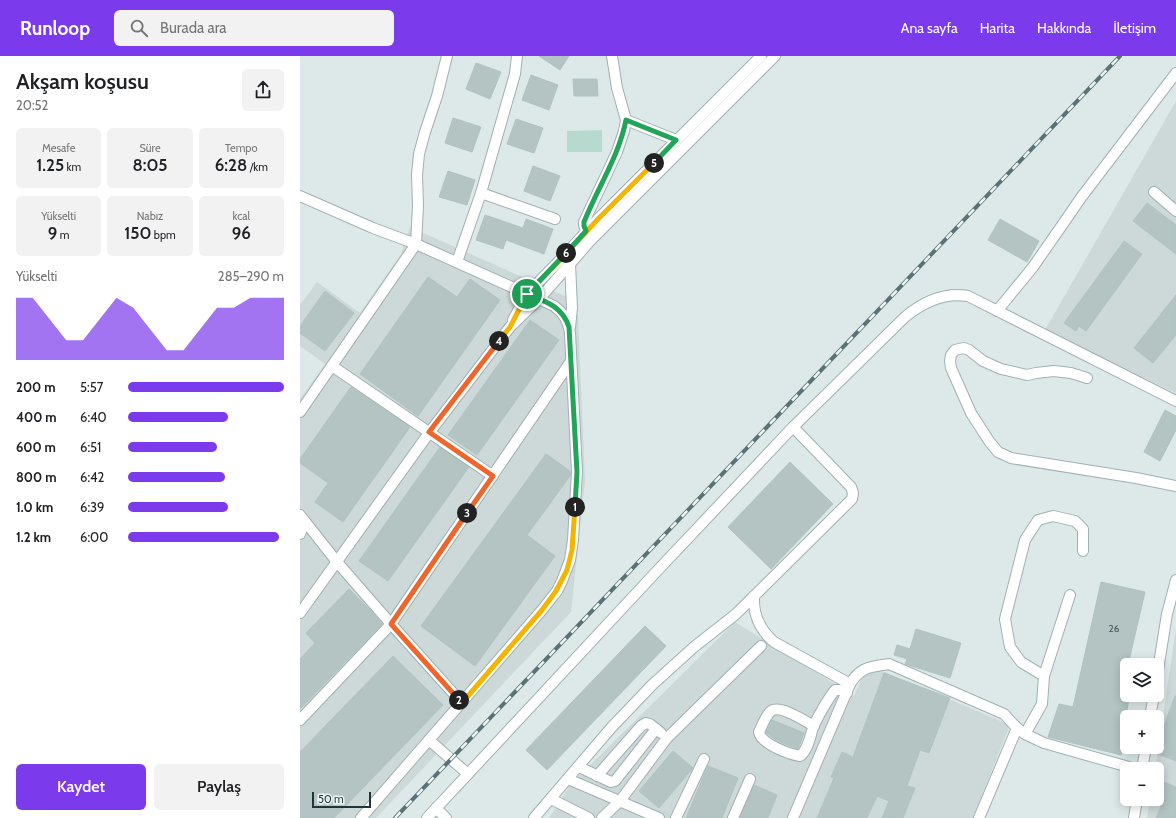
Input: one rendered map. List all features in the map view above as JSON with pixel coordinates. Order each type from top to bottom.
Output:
[{"type":"street","points":[[300,412],[416,244],[418,206],[417,175],[419,154],[437,96],[447,56]]},
{"type":"street","points":[[515,74],[517,56]]},
{"type":"street","points":[[457,262],[480,193],[515,74],[523,56]]},
{"type":"street","points":[[586,231],[584,222],[617,152],[626,120],[617,88],[612,56]]},
{"type":"street","points":[[510,327],[527,294],[586,231],[761,56]]},
{"type":"street","points":[[300,614],[429,432],[510,327],[539,299],[601,230],[775,56]]},
{"type":"street","points":[[997,311],[1038,261],[1080,198],[1176,73]]},
{"type":"street","points":[[626,120],[676,140]]},
{"type":"street","points":[[1154,192],[1176,211]]},
{"type":"street","points":[[480,193],[554,218]]},
{"type":"street","points":[[300,196],[372,228],[416,244],[554,306],[562,312],[567,321],[570,333]]},
{"type":"street","points":[[361,818],[550,601],[567,570],[572,550],[577,472],[570,333],[572,308],[570,264]]},
{"type":"street","points":[[427,818],[793,427],[905,317],[920,306],[941,297],[953,295],[968,296],[1176,401]]},
{"type":"street","points":[[1086,378],[1072,373],[1054,371],[1027,375],[1001,369],[984,361],[964,348],[953,352],[950,361],[951,368],[971,413],[992,445],[1002,455],[1018,460],[1136,478],[1176,486]]},
{"type":"street","points":[[300,720],[391,624],[571,361]]},
{"type":"street","points":[[332,366],[493,476]]},
{"type":"street","points":[[534,818],[611,728],[652,685],[694,647],[736,614],[850,501],[853,496],[853,490],[851,487],[793,427]]},
{"type":"street","points":[[1044,676],[1021,662],[1010,647],[1005,619],[1025,540],[1038,520],[1053,516],[1075,521],[1083,529],[1083,551]]},
{"type":"street","points":[[303,518],[337,562],[462,703]]},
{"type":"street","points":[[300,534],[303,518]]},
{"type":"street","points":[[1160,658],[1167,614],[1176,580]]},
{"type":"street","points":[[979,818],[1021,731],[1042,704],[1044,676],[1070,595]]},
{"type":"street","points":[[754,596],[754,610],[758,622],[769,638],[848,689]]},
{"type":"street","points":[[602,818],[620,802],[667,738],[761,646]]},
{"type":"street","points":[[793,818],[848,689],[854,678],[864,670],[875,665],[889,664],[1004,714],[1021,731],[1044,743],[1120,764]]},
{"type":"street","points":[[814,726],[785,711],[776,709],[770,712],[759,732],[760,737],[765,741],[792,754],[800,756],[805,752],[814,726],[830,696],[835,690],[848,689]]},
{"type":"street","points":[[597,776],[641,726],[646,723],[650,724],[667,738]]},
{"type":"street","points":[[579,766],[610,782],[615,781],[656,729]]},
{"type":"street","points":[[429,740],[468,774]]},
{"type":"street","points":[[676,818],[704,759]]},
{"type":"street","points":[[568,779],[659,818]]},
{"type":"street","points":[[733,818],[750,779]]},
{"type":"street","points":[[551,799],[589,818]]},
{"type":"street","points":[[1134,818],[1137,806]]},
{"type":"street","points":[[436,808],[446,818]]},
{"type":"shaded area","points":[[1176,101],[1176,393],[1045,330]]},
{"type":"shaded area","points":[[410,227],[567,297],[575,307],[578,316],[585,481],[571,612],[376,818],[300,818],[300,399],[325,364],[300,346],[300,305],[317,282],[360,313],[401,254]]},
{"type":"shaded area","points":[[735,622],[854,696],[868,665],[1010,725],[973,818],[549,818],[571,784]]},
{"type":"shaded area","points":[[1176,629],[1176,818],[1147,818],[1149,806],[1164,806],[1164,762],[1156,762],[1157,754],[1164,754],[1164,710]]},
{"type":"green space","points":[[602,130],[602,152],[567,152],[567,131]]},
{"type":"building","points":[[539,56],[569,56],[560,70]]},
{"type":"building","points":[[476,63],[501,72],[490,99],[466,89]]},
{"type":"building","points":[[531,75],[558,85],[549,110],[522,100]]},
{"type":"building","points":[[573,79],[597,79],[598,96],[574,96]]},
{"type":"building","points":[[453,118],[481,127],[472,152],[445,143]]},
{"type":"building","points":[[516,119],[543,128],[534,153],[507,144]]},
{"type":"building","points":[[533,166],[560,176],[550,201],[524,191]]},
{"type":"building","points":[[448,171],[475,180],[467,205],[439,197]]},
{"type":"building","points":[[1147,203],[1176,225],[1176,254],[1133,221]]},
{"type":"building","points":[[485,215],[523,228],[526,219],[553,229],[544,254],[506,240],[503,249],[476,240]]},
{"type":"building","points":[[1000,219],[1039,241],[1027,262],[988,240]]},
{"type":"building","points":[[1124,241],[1142,254],[1086,331],[1079,326],[1076,331],[1064,323]]},
{"type":"building","points":[[428,277],[457,297],[470,279],[500,300],[418,416],[360,374]]},
{"type":"building","points":[[325,291],[354,313],[325,351],[300,333],[300,326]]},
{"type":"building","points":[[1176,295],[1176,335],[1153,363],[1134,348]]},
{"type":"building","points":[[530,320],[559,340],[477,455],[448,435]]},
{"type":"building","points":[[351,387],[410,427],[343,522],[315,502],[328,483],[300,463],[300,459]]},
{"type":"building","points":[[1165,410],[1176,416],[1176,430],[1160,461],[1144,452]]},
{"type":"building","points":[[440,447],[469,467],[388,581],[359,561]]},
{"type":"building","points":[[546,454],[570,471],[570,476],[527,535],[555,556],[475,666],[421,626]]},
{"type":"building","points":[[790,462],[833,504],[771,569],[728,527]]},
{"type":"building","points":[[1101,582],[1145,592],[1130,658],[1120,658],[1120,702],[1129,702],[1127,710],[1120,710],[1121,755],[1048,737],[1059,704],[1073,707]]},
{"type":"building","points":[[349,589],[382,624],[300,709],[300,659],[315,643],[306,633]]},
{"type":"building","points":[[645,626],[666,646],[547,770],[526,750]]},
{"type":"building","points":[[916,629],[961,643],[950,678],[905,664],[907,659],[894,655],[897,645],[910,649]]},
{"type":"building","points":[[393,656],[443,705],[334,818],[300,818],[300,752]]},
{"type":"building","points":[[884,673],[950,698],[929,753],[920,750],[907,786],[915,788],[903,818],[882,818],[889,801],[877,796],[867,818],[817,818],[834,778],[831,777],[842,752],[853,757]]},
{"type":"building","points":[[1176,696],[1176,761],[1158,754],[1164,754],[1164,726]]},
{"type":"building","points":[[772,720],[804,733],[798,749],[778,741],[766,733]]},
{"type":"building","points":[[673,751],[693,768],[659,808],[639,791]]},
{"type":"building","points":[[708,766],[738,778],[722,818],[686,818]]},
{"type":"building","points":[[1164,782],[1176,787],[1176,818],[1156,818],[1161,806],[1164,806]]},
{"type":"building","points":[[754,785],[777,795],[768,818],[740,818]]},
{"type":"railway","points":[[395,818],[1120,56]]},
{"type":"route","points":[[527,294],[554,306],[562,312],[569,327],[577,472],[572,550],[567,570],[550,601],[462,703],[391,624],[493,476],[429,432],[510,327],[527,294],[586,231],[676,140],[626,120],[617,152],[584,222],[586,231],[562,258],[527,294]]}]
